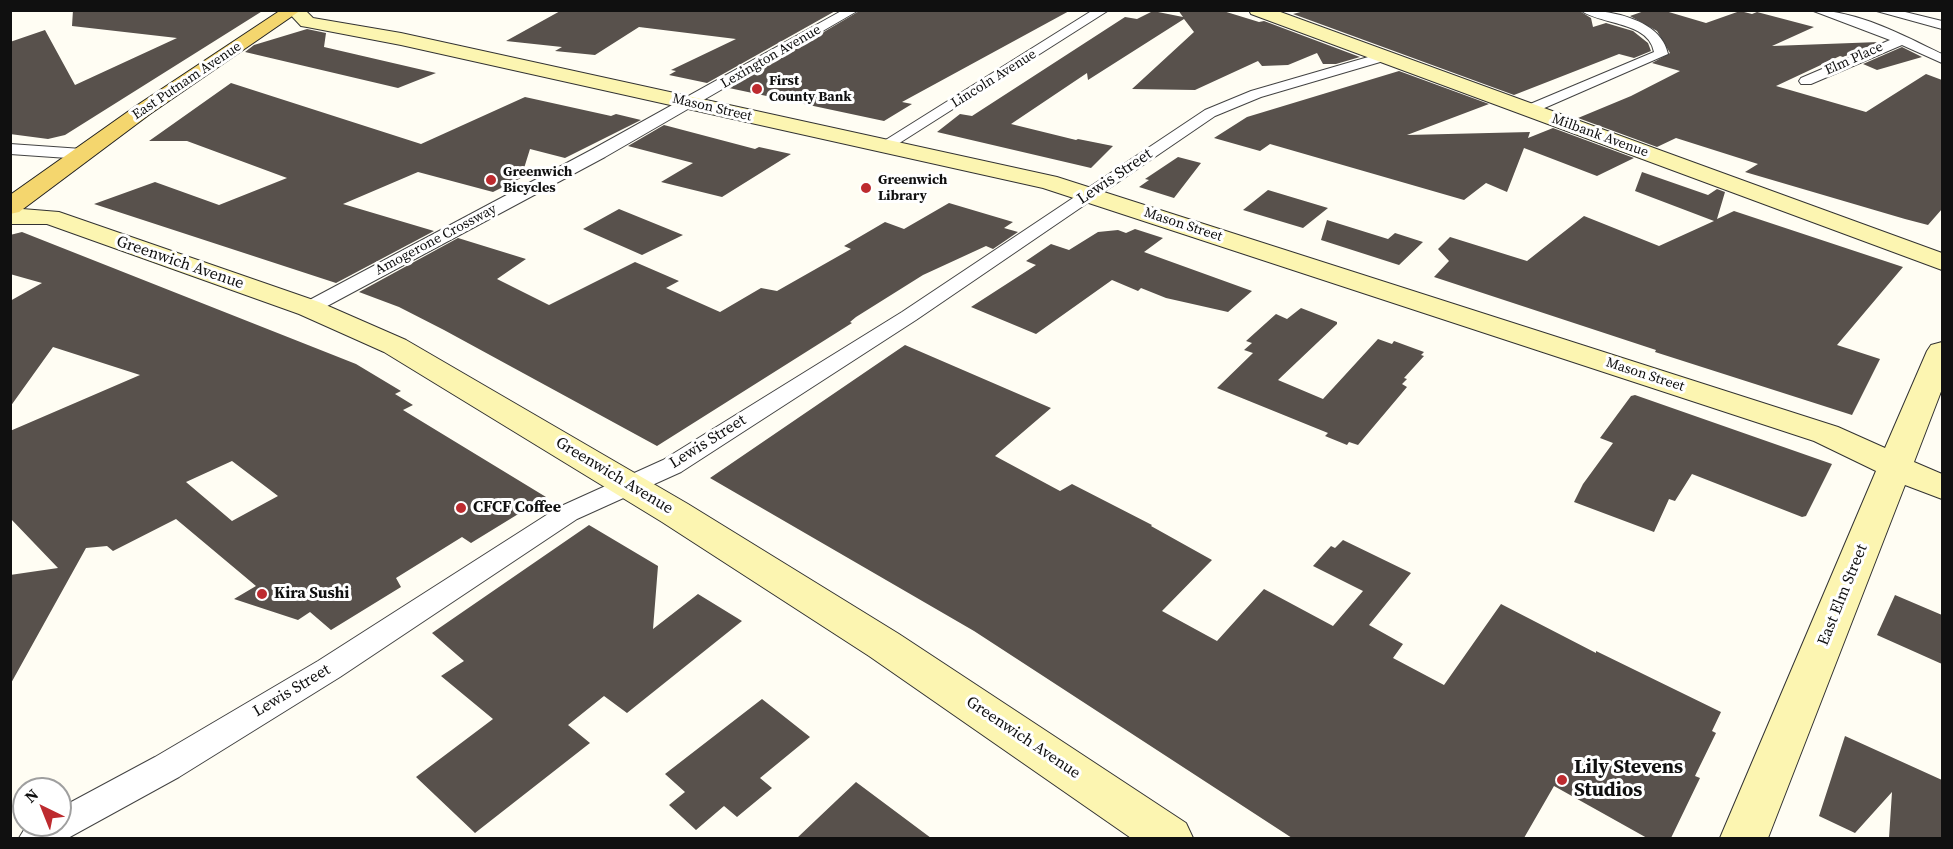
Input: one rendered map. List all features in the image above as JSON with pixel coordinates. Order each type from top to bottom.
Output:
[{"type":"main road","name":"East Putnam Avenue","points":[[10,207],[160,98],[295,10]]},
{"type":"street","name":"Mason Street","points":[[295,10],[307,22],[401,39],[1049,182],[1826,434],[1942,488]]},
{"type":"street","name":"Lexington Avenue","points":[[689,103],[853,10]]},
{"type":"street","name":"Lincoln Avenue","points":[[884,146],[1103,10]]},
{"type":"street","name":"Milbank Avenue","points":[[1257,10],[1942,262]]},
{"type":"street","points":[[1528,110],[1661,54],[1662,48],[1658,41],[1645,31],[1586,10]]},
{"type":"street","points":[[1817,10],[1903,41],[1942,59]]},
{"type":"street","points":[[1879,10],[1942,25]]},
{"type":"street","points":[[1920,20],[1940,10]]},
{"type":"street","name":"Elm Place","points":[[1806,81],[1888,44],[1903,41]]},
{"type":"street","name":"Lewis Street","points":[[36,838],[167,767],[329,669],[568,513],[672,466],[849,354],[1224,106],[1382,57]]},
{"type":"street","name":"Amogerone Crossway","points":[[309,308],[689,103]]},
{"type":"street","points":[[10,149],[82,154]]},
{"type":"street","name":"Greenwich Avenue","points":[[10,216],[50,217],[309,308],[395,346],[629,485],[893,650],[1169,838]]},
{"type":"street","name":"East Elm Street","points":[[1744,838],[1942,351]]},
{"type":"building","points":[[73,10],[264,10],[65,135],[48,139],[10,134],[10,42],[45,30],[75,85],[177,38],[72,26]]},
{"type":"building","points":[[562,10],[837,10],[707,83],[669,75],[676,71],[671,70],[736,39],[639,27],[595,55],[555,51],[562,47],[506,41]]},
{"type":"building","points":[[861,10],[1071,10],[902,102],[912,104],[884,121],[729,88]]},
{"type":"building","points":[[1178,10],[1220,10],[1259,22],[1264,21],[1360,57],[1336,64],[1323,64],[1317,53],[1288,65],[1262,66],[1258,61],[1195,90],[1132,89],[1194,32],[1184,19],[1088,80],[1087,73],[1011,124],[1076,140],[1113,146],[1091,168],[937,132],[960,114],[972,116],[1125,17],[1137,19],[1153,11],[1183,17]]},
{"type":"building","points":[[1308,10],[1578,10],[1591,18],[1593,27],[1606,23],[1633,31],[1648,43],[1651,51],[1634,58],[1619,54],[1514,95],[1293,14]]},
{"type":"building","points":[[1647,10],[1662,10],[1706,23],[1740,11],[1752,14],[1757,12],[1814,27],[1772,46],[1879,42],[1843,57],[1840,56],[1776,86],[1866,112],[1926,74],[1942,80],[1942,209],[1928,225],[1745,172],[1758,164],[1676,138],[1657,147],[1578,118],[1631,96],[1680,71],[1652,63],[1670,53],[1657,31],[1630,16]]},
{"type":"building","points":[[307,29],[326,33],[324,47],[436,73],[398,88],[245,52],[254,45]]},
{"type":"building","points":[[1902,47],[1922,57],[1877,70],[1863,64]]},
{"type":"building","points":[[1399,71],[1489,104],[1407,135],[1530,132],[1528,138],[1553,128],[1634,158],[1597,176],[1524,148],[1507,192],[1486,183],[1464,200],[1270,144],[1260,151],[1214,138],[1247,117]]},
{"type":"building","points":[[231,83],[421,144],[525,97],[611,116],[616,114],[641,120],[565,158],[530,149],[521,178],[493,192],[418,172],[343,204],[434,231],[336,283],[94,204],[155,182],[219,205],[287,178],[187,141],[149,141]]},
{"type":"building","points":[[664,125],[755,149],[759,147],[791,154],[722,197],[661,182],[693,163],[628,146]]},
{"type":"building","points":[[1178,157],[1201,163],[1174,198],[1139,187],[1149,180],[1145,179]]},
{"type":"building","points":[[1642,172],[1708,195],[1717,189],[1725,192],[1717,219],[1734,211],[1903,267],[1837,345],[1880,359],[1852,415],[1655,352],[1656,350],[1434,277],[1449,261],[1438,249],[1450,237],[1527,261],[1584,216],[1659,246],[1714,221],[1635,191]]},
{"type":"building","points":[[1268,190],[1328,208],[1303,228],[1243,210]]},
{"type":"building","points":[[949,203],[1013,222],[1004,228],[1018,232],[993,249],[986,246],[923,275],[856,317],[850,322],[852,323],[657,446],[444,330],[399,307],[359,292],[458,238],[526,259],[497,279],[549,305],[635,262],[679,281],[666,288],[720,312],[761,288],[777,291],[851,249],[844,246],[885,222],[904,229]]},
{"type":"building","points":[[619,209],[683,235],[642,255],[583,229]]},
{"type":"building","points":[[1327,220],[1388,239],[1395,233],[1423,242],[1399,265],[1321,240]]},
{"type":"building","points":[[1135,229],[1163,238],[1144,252],[1252,291],[1228,312],[1166,298],[1141,288],[1138,291],[1112,280],[1036,334],[971,307],[1036,265],[1026,261],[1051,244],[1069,250],[1098,232],[1118,230],[1126,233]]},
{"type":"building","points":[[22,232],[356,364],[401,391],[395,394],[413,405],[403,410],[546,497],[471,543],[462,537],[396,578],[401,587],[331,630],[310,612],[298,620],[234,599],[256,586],[176,519],[113,551],[107,546],[86,548],[10,685],[10,575],[58,568],[10,518],[10,431],[140,375],[53,347],[10,407],[10,301],[42,283],[10,274],[10,235]],"holes":[[[232,461],[278,496],[232,521],[186,482]]]},
{"type":"building","points":[[1301,308],[1337,322],[1337,324],[1278,380],[1323,399],[1378,339],[1392,344],[1394,341],[1424,352],[1421,355],[1424,356],[1404,378],[1407,379],[1402,384],[1407,387],[1358,445],[1349,442],[1347,445],[1325,436],[1328,433],[1217,388],[1253,353],[1244,350],[1252,343],[1246,341],[1276,314],[1287,319]]},
{"type":"building","points":[[905,345],[1051,408],[995,456],[1060,491],[1072,484],[1152,525],[1212,560],[1162,611],[1217,641],[1264,589],[1333,626],[1363,591],[1313,566],[1331,546],[1335,548],[1343,540],[1411,573],[1369,625],[1403,644],[1393,658],[1444,685],[1501,604],[1596,653],[1596,651],[1721,712],[1712,731],[1716,733],[1695,776],[1700,778],[1671,838],[1647,838],[1554,786],[1524,838],[1292,838],[974,631],[710,478]]},
{"type":"building","points":[[1635,395],[1832,464],[1806,516],[1802,517],[1692,474],[1675,501],[1669,499],[1654,532],[1574,502],[1583,484],[1613,443],[1600,438],[1631,396]]},
{"type":"building","points":[[589,525],[658,566],[653,629],[698,594],[742,621],[627,713],[604,696],[568,725],[590,743],[475,833],[416,777],[493,719],[441,676],[464,661],[432,633]]},
{"type":"building","points":[[1895,595],[1942,615],[1942,664],[1877,635]]},
{"type":"building","points":[[762,699],[810,737],[760,778],[772,788],[737,817],[724,806],[696,830],[669,805],[685,792],[665,774]]},
{"type":"building","points":[[1845,736],[1942,780],[1942,838],[1889,838],[1892,792],[1855,833],[1819,816]]},
{"type":"building","points":[[856,782],[931,838],[797,838]]},
{"type":"place","name":"First County Bank","points":[[757,89]]},
{"type":"place","name":"Greenwich Bicycles","points":[[491,180]]},
{"type":"place","name":"Greenwich Library","points":[[866,188]]},
{"type":"place","name":"CFCF Coffee","points":[[461,508]]},
{"type":"place","name":"Kira Sushi","points":[[262,594]]},
{"type":"place","name":"Lily Stevens Studios","points":[[1562,780]]}]
